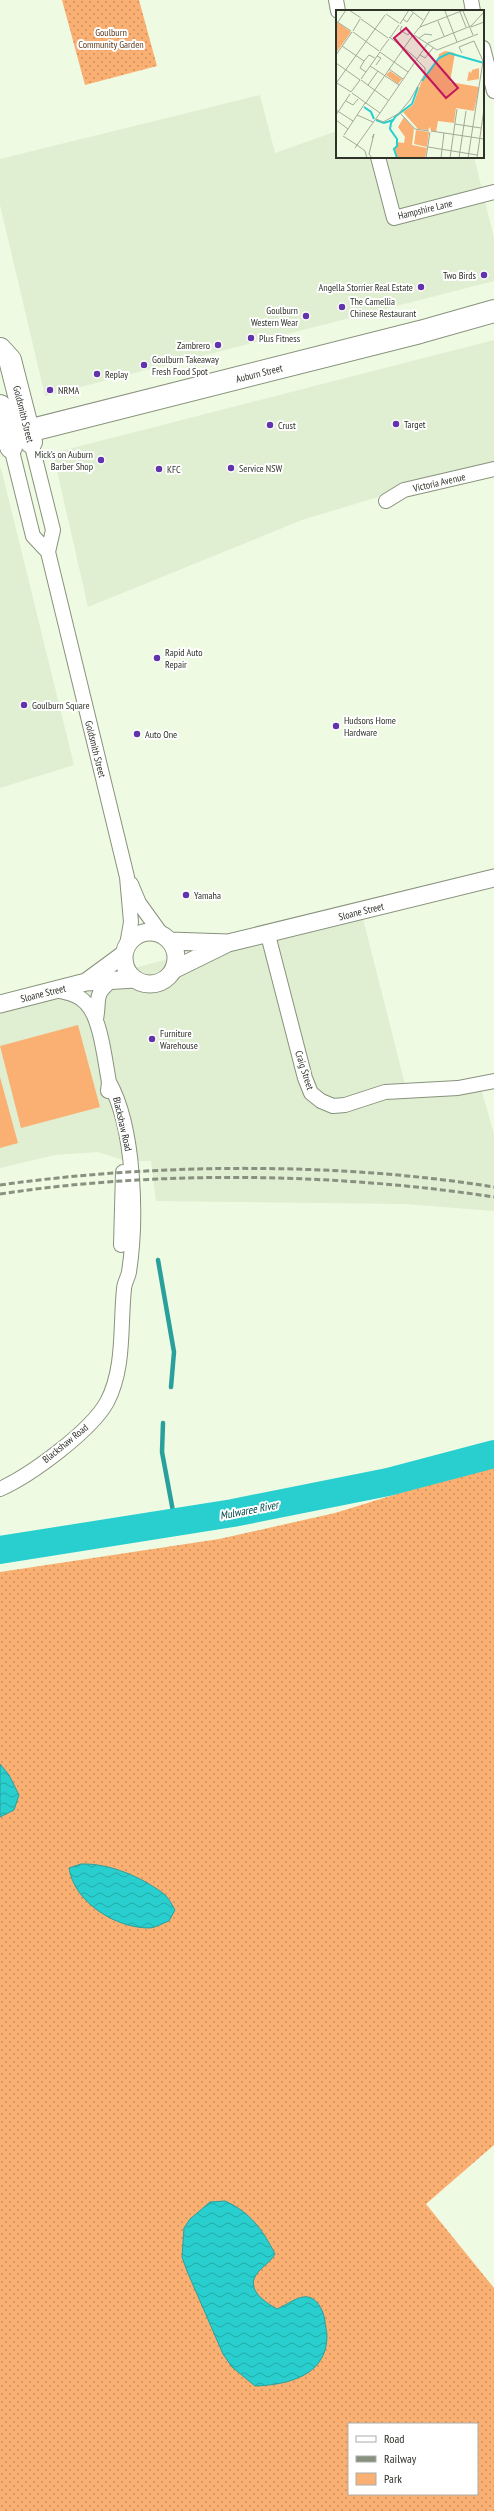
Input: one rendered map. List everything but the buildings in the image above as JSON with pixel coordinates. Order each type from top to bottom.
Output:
[{"type":"main road","name":"Auburn Street","points":[[13,440],[494,311]]},
{"type":"main road","name":"Auburn Street","points":[[13,440],[124,423],[494,328]]},
{"type":"main road","name":"Goldsmith Street","points":[[0,348],[10,360],[13,440]]},
{"type":"main road","name":"Goldsmith Street","points":[[0,406],[13,440]]},
{"type":"street","points":[[336,0],[338,10]]},
{"type":"street","points":[[471,0],[473,10]]},
{"type":"street","points":[[484,52],[493,86]]},
{"type":"street","name":"Hampshire Lane","points":[[378,158],[394,218],[494,192]]},
{"type":"street","name":"Goldsmith Street","points":[[13,440],[53,530],[48,552],[127,877],[131,922],[126,950]]},
{"type":"street","name":"Goldsmith Street","points":[[13,440],[33,536],[48,552]]},
{"type":"street","name":"Victoria Avenue","points":[[386,500],[404,490],[494,469]]},
{"type":"street","name":"Goldsmith Street","points":[[127,877],[140,903],[166,938]]},
{"type":"street","name":"Sloane Street","points":[[173,970],[228,943],[268,935],[494,878]]},
{"type":"street","points":[[147,932],[166,938],[176,955],[173,970],[169,976],[156,983],[148,984],[134,979],[126,968],[126,950],[136,936],[147,932]]},
{"type":"street","name":"Craig Street","points":[[268,935],[305,1078],[310,1093],[321,1101],[333,1106],[345,1105],[385,1092],[458,1088],[494,1081]]},
{"type":"street","name":"Sloane Street","points":[[166,938],[228,943]]},
{"type":"street","name":"Sloane Street","points":[[86,982],[126,950]]},
{"type":"street","name":"Sloane Street","points":[[0,1004],[86,982],[134,979]]},
{"type":"street","name":"Blackshaw Road","points":[[0,1489],[28,1472],[74,1438],[97,1415],[107,1401],[119,1359],[124,1287],[120,1270],[124,1182],[108,1097],[109,1082],[96,1020],[97,997],[102,988],[111,980]]},
{"type":"street","name":"Blackshaw Road","points":[[56,990],[75,995],[87,1004],[96,1020]]},
{"type":"shaded area","points":[[260,95],[275,153],[336,131],[336,158],[474,158],[494,238],[494,281],[45,396],[0,205],[0,159]]},
{"type":"shaded area","points":[[494,340],[494,462],[302,520],[88,607],[53,453]]},
{"type":"shaded area","points":[[1,468],[74,765],[0,788],[0,469]]},
{"type":"shaded area","points":[[361,911],[407,1092],[480,1085],[494,1134],[494,1211],[405,1204],[156,1201],[151,1161],[126,1161],[98,1152],[55,1155],[0,1168],[0,1004],[228,943]]},
{"type":"green space","name":"Goulburn Community Garden","points":[[62,0],[139,0],[157,66],[85,85]]},
{"type":"green space","points":[[78,1025],[100,1107],[21,1128],[0,1046]]},
{"type":"green space","points":[[0,1077],[18,1143],[0,1148]]},
{"type":"green space","points":[[494,1464],[494,2145],[426,2204],[494,2288],[494,2511],[0,2511],[0,1572],[219,1539],[335,1513]]},
{"type":"water","points":[[0,1764],[9,1775],[19,1795],[14,1810],[0,1817]]},
{"type":"water","points":[[81,1864],[103,1866],[125,1872],[146,1882],[166,1896],[175,1910],[169,1921],[151,1928],[136,1927],[110,1918],[98,1911],[79,1892],[72,1880],[69,1868]]},
{"type":"water","points":[[225,2201],[234,2205],[249,2216],[266,2237],[275,2254],[256,2275],[254,2286],[259,2296],[277,2309],[303,2297],[311,2298],[319,2304],[324,2318],[327,2334],[325,2350],[320,2361],[313,2369],[303,2376],[280,2383],[255,2386],[232,2367],[223,2354],[182,2257],[184,2228],[190,2219],[210,2202]]},
{"type":"waterway","points":[[158,1260],[174,1352],[171,1387]]},
{"type":"waterway","points":[[163,1423],[162,1452],[175,1522]]},
{"type":"waterway","name":"Mulwaree River","points":[[0,1550],[233,1513],[388,1482],[494,1454]]},
{"type":"railway","points":[[0,1185],[121,1173],[184,1169],[247,1168],[373,1173],[494,1187]]},
{"type":"railway","points":[[0,1194],[60,1186],[122,1181],[184,1178],[247,1178],[310,1179],[373,1183],[494,1197]]},
{"type":"place","name":"Two Birds","points":[[484,275]]},
{"type":"place","name":"Angella Storrier Real Estate","points":[[421,287]]},
{"type":"place","name":"The Camellia Chinese Restaurant","points":[[342,307]]},
{"type":"place","name":"Goulburn Western Wear","points":[[306,316]]},
{"type":"place","name":"Plus Fitness","points":[[251,338]]},
{"type":"place","name":"Zambrero","points":[[218,345]]},
{"type":"place","name":"Goulburn Takeaway Fresh Food Spot","points":[[144,365]]},
{"type":"place","name":"Replay","points":[[97,374]]},
{"type":"place","name":"NRMA","points":[[50,390]]},
{"type":"place","name":"Target","points":[[396,424]]},
{"type":"place","name":"Crust","points":[[270,425]]},
{"type":"place","name":"Mick's on Auburn Barber Shop","points":[[101,460]]},
{"type":"place","name":"Service NSW","points":[[231,468]]},
{"type":"place","name":"KFC","points":[[159,469]]},
{"type":"place","name":"Rapid Auto Repair","points":[[157,658]]},
{"type":"place","name":"Goulburn Square","points":[[24,705]]},
{"type":"place","name":"Hudsons Home Hardware","points":[[336,726]]},
{"type":"place","name":"Auto One","points":[[137,734]]},
{"type":"place","name":"Yamaha","points":[[186,895]]},
{"type":"place","name":"Furniture Warehouse","points":[[152,1039]]}]
